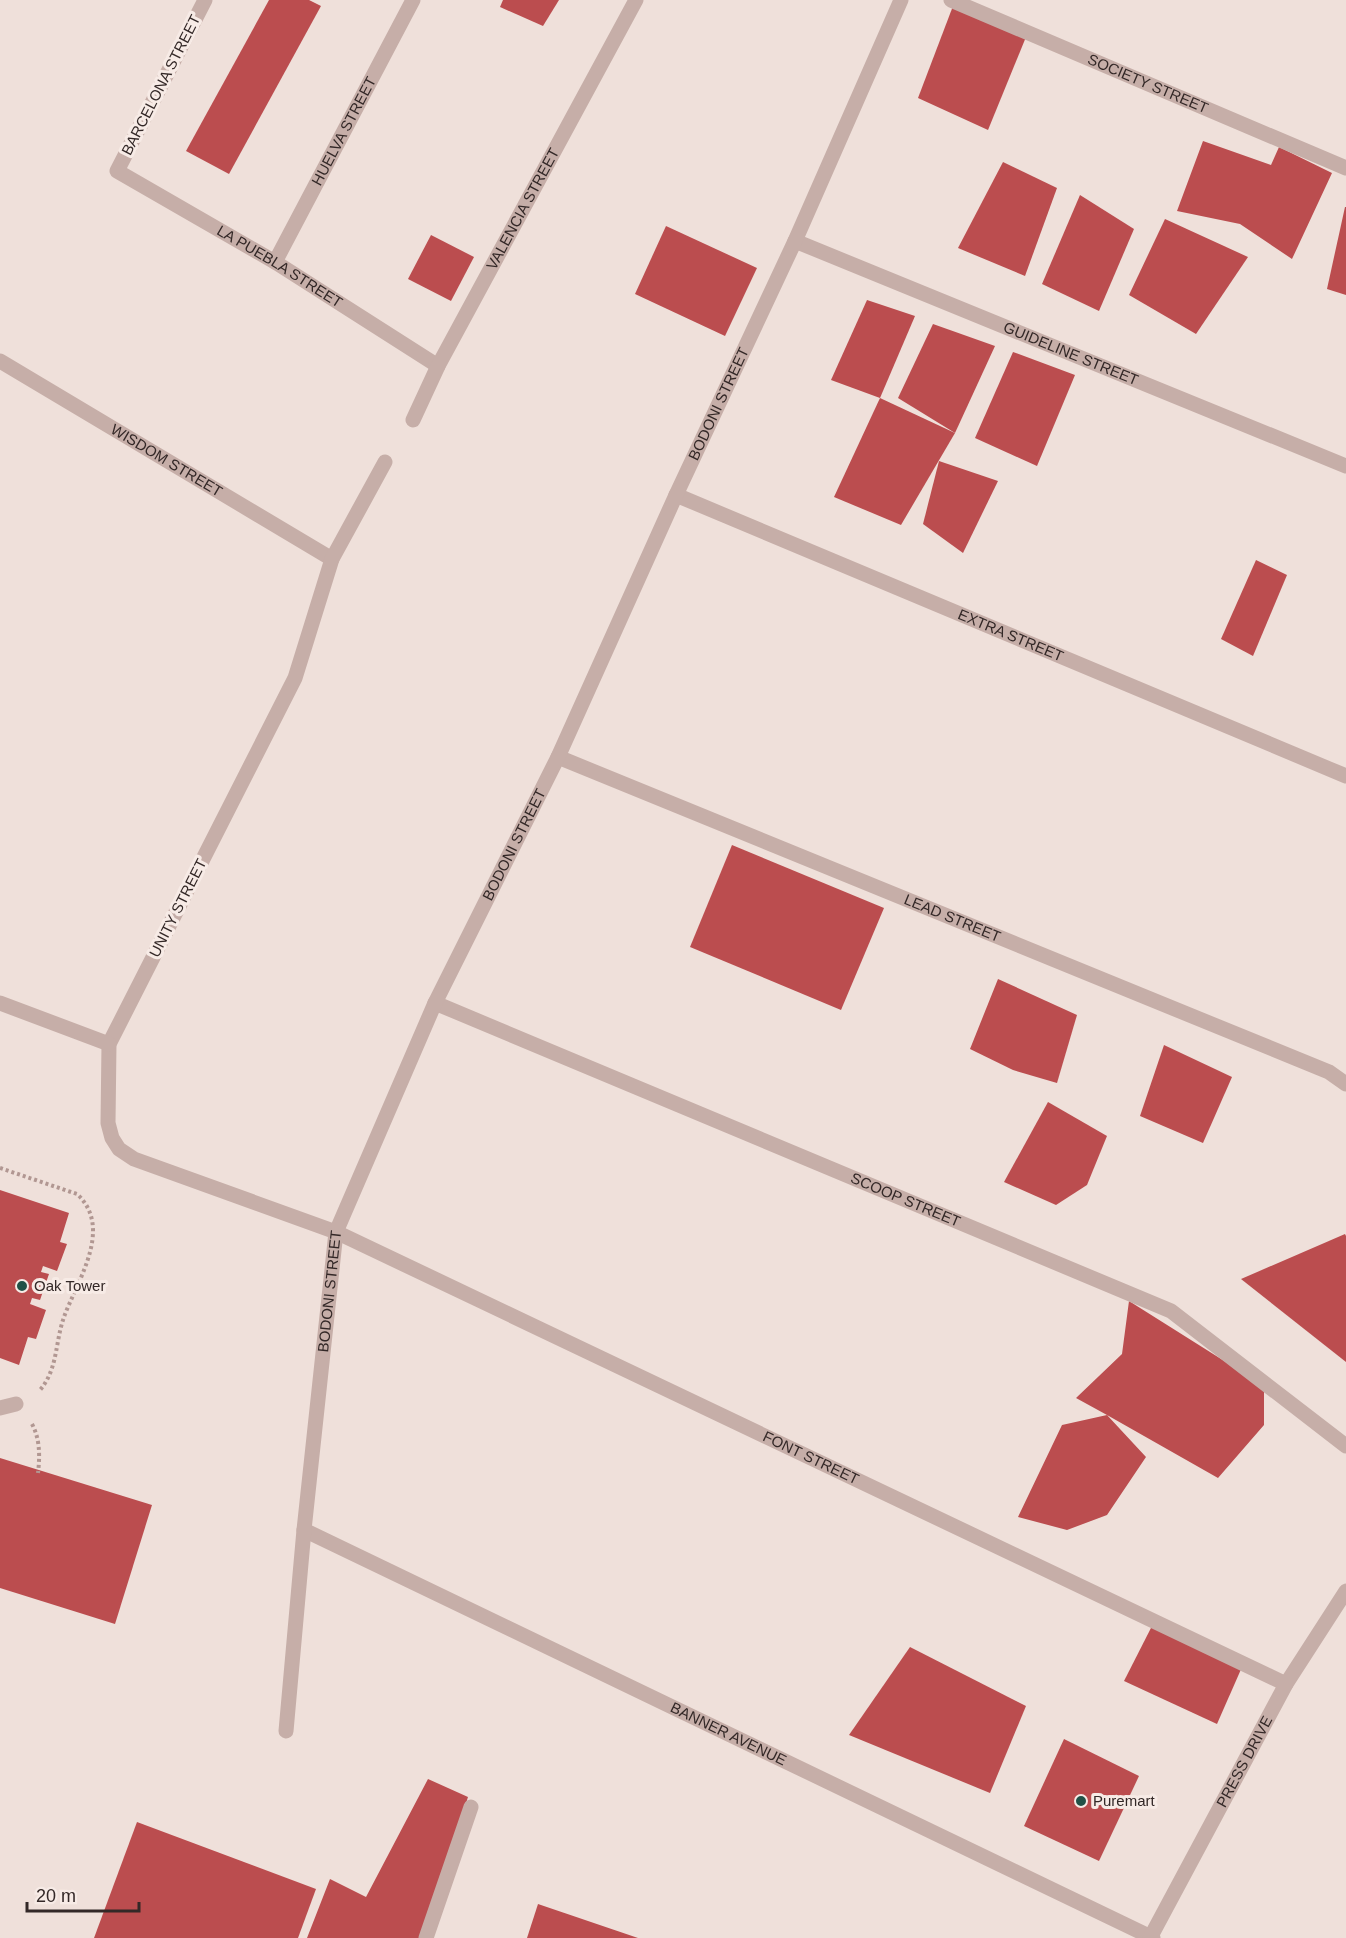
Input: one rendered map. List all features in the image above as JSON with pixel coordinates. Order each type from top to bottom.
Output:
[{"type":"street","name":"BARCELONA STREET","points":[[117,171],[205,0]]},
{"type":"street","name":"HUELVA STREET","points":[[276,262],[413,0]]},
{"type":"street","name":"VALENCIA STREET","points":[[413,420],[438,366],[636,0]]},
{"type":"street","name":"BODONI STREET","points":[[286,1731],[304,1530],[336,1232],[435,1003],[558,757],[676,495],[795,242],[901,0]]},
{"type":"street","name":"SOCIETY STREET","points":[[951,0],[1346,168]]},
{"type":"street","name":"LA PUEBLA STREET","points":[[117,171],[276,262],[438,366]]},
{"type":"street","name":"GUIDELINE STREET","points":[[795,242],[1346,466]]},
{"type":"street","name":"WISDOM STREET","points":[[0,361],[333,559]]},
{"type":"street","name":"UNITY STREET","points":[[336,1232],[134,1159],[119,1149],[112,1138],[108,1123],[109,1044],[295,678],[333,559],[386,462]]},
{"type":"street","name":"EXTRA STREET","points":[[676,495],[1346,776]]},
{"type":"street","name":"LEAD STREET","points":[[558,757],[1329,1072],[1346,1084]]},
{"type":"street","points":[[0,1003],[109,1044]]},
{"type":"street","name":"SCOOP STREET","points":[[435,1003],[1172,1311],[1346,1446]]},
{"type":"street","name":"FONT STREET","points":[[336,1232],[1286,1684]]},
{"type":"street","points":[[0,1408],[16,1404]]},
{"type":"street","name":"BANNER AVENUE","points":[[304,1530],[1152,1938]]},
{"type":"street","name":"PRESS DRIVE","points":[[1152,1938],[1286,1684],[1346,1591]]},
{"type":"street","points":[[426,1938],[471,1807]]},
{"type":"path","points":[[0,1168],[77,1194],[85,1201],[93,1221],[93,1237],[87,1264],[63,1318],[53,1369],[47,1383],[38,1393],[30,1400],[16,1404]]},
{"type":"path","points":[[37,1434],[40,1458],[38,1473]]},
{"type":"building","points":[[269,0],[309,0],[321,6],[229,174],[186,151]]},
{"type":"building","points":[[503,0],[559,0],[543,26],[500,7]]},
{"type":"building","points":[[953,6],[1026,37],[988,130],[918,98]]},
{"type":"building","points":[[1203,141],[1271,165],[1279,147],[1332,173],[1292,259],[1240,224],[1177,211]]},
{"type":"building","points":[[1003,162],[1057,188],[1025,276],[958,248]]},
{"type":"building","points":[[1080,195],[1134,229],[1099,311],[1042,284]]},
{"type":"building","points":[[1346,207],[1346,295],[1327,289]]},
{"type":"building","points":[[1165,219],[1248,257],[1196,334],[1129,295]]},
{"type":"building","points":[[666,226],[757,268],[725,336],[635,294]]},
{"type":"building","points":[[431,235],[474,257],[451,301],[408,279]]},
{"type":"building","points":[[867,300],[915,316],[880,398],[831,380]]},
{"type":"building","points":[[933,324],[995,346],[955,433],[898,398]]},
{"type":"building","points":[[1013,352],[1075,375],[1037,466],[975,438]]},
{"type":"building","points":[[880,398],[955,433],[901,525],[834,497]]},
{"type":"building","points":[[939,461],[998,481],[963,553],[923,524]]},
{"type":"building","points":[[1256,560],[1287,575],[1253,656],[1221,639]]},
{"type":"building","points":[[732,845],[884,908],[841,1010],[690,947]]},
{"type":"building","points":[[998,979],[1077,1015],[1057,1083],[1013,1070],[970,1049]]},
{"type":"building","points":[[1164,1045],[1232,1077],[1203,1143],[1140,1116]]},
{"type":"building","points":[[1048,1102],[1107,1136],[1087,1185],[1056,1205],[1004,1182]]},
{"type":"building","name":"Oak Tower","points":[[0,1190],[69,1213],[60,1242],[67,1244],[57,1271],[43,1266],[41,1272],[49,1274],[40,1300],[32,1298],[30,1304],[46,1310],[36,1339],[28,1337],[19,1365],[0,1358]]},
{"type":"building","points":[[1345,1234],[1346,1236],[1346,1362],[1241,1279]]},
{"type":"building","points":[[1129,1301],[1264,1386],[1264,1425],[1218,1478],[1076,1398],[1122,1354]]},
{"type":"building","points":[[1107,1415],[1146,1457],[1107,1515],[1067,1530],[1018,1517],[1062,1425]]},
{"type":"building","points":[[0,1458],[152,1505],[115,1624],[0,1588]]},
{"type":"building","points":[[1153,1624],[1242,1667],[1217,1724],[1124,1681]]},
{"type":"building","points":[[910,1647],[1026,1706],[990,1793],[849,1735]]},
{"type":"building","name":"Puremart","points":[[1064,1739],[1139,1776],[1099,1861],[1024,1826]]},
{"type":"building","points":[[428,1779],[468,1797],[421,1938],[307,1938],[330,1879],[366,1897]]},
{"type":"building","points":[[137,1822],[316,1889],[298,1938],[94,1938]]},
{"type":"building","points":[[538,1904],[638,1938],[527,1938]]},
{"type":"place","name":"Oak Tower","points":[[22,1286]]},
{"type":"place","name":"Puremart","points":[[1081,1801]]}]
